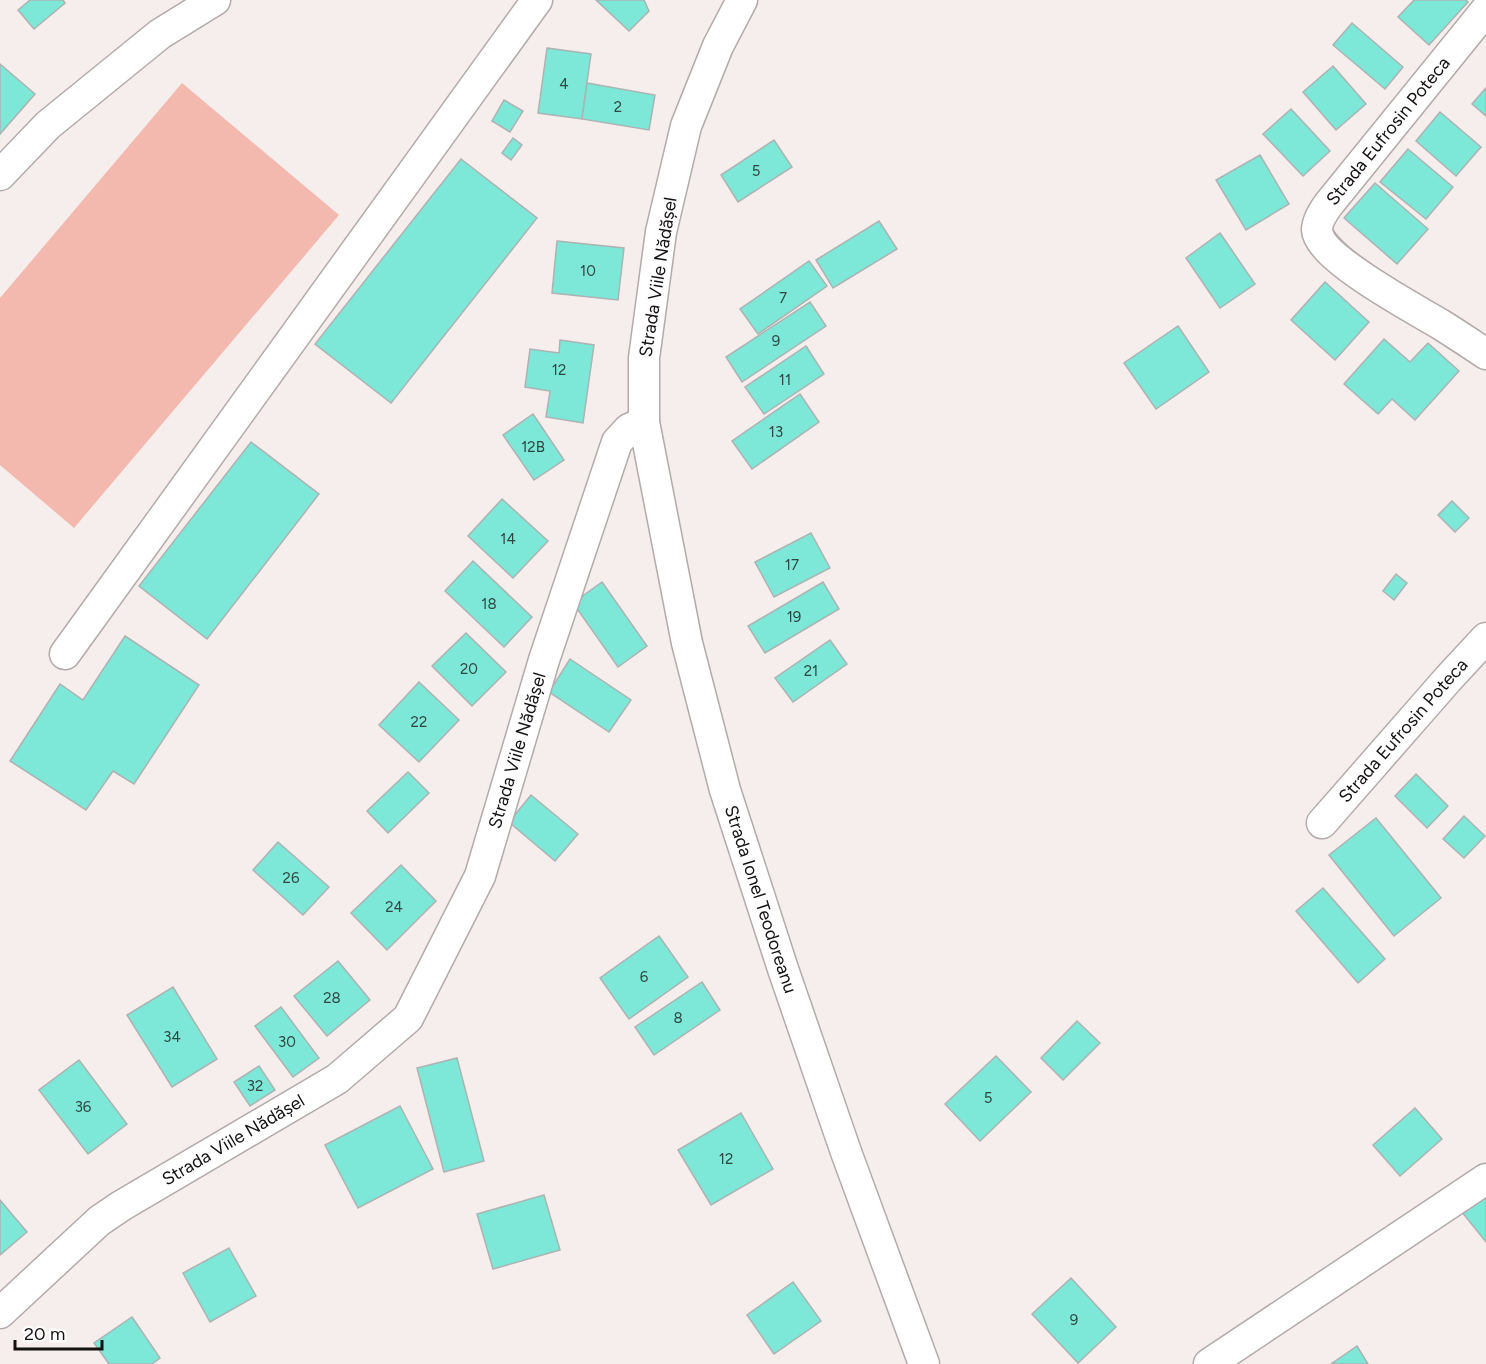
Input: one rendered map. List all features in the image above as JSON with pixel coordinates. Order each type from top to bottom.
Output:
[{"type":"street","points":[[0,175],[48,125],[160,34],[215,0]]},
{"type":"street","points":[[65,654],[537,0]]},
{"type":"street","name":"Strada Viile Nădășel","points":[[0,1313],[99,1221],[208,1154],[338,1079],[408,1018],[480,876],[544,660],[617,442],[629,429],[644,422],[644,358],[661,232],[686,126],[718,46],[742,0]]},
{"type":"street","name":"Strada Eufrosin Poteca","points":[[1486,10],[1328,205],[1320,216],[1317,230],[1322,242],[1334,255],[1361,276],[1486,354]]},
{"type":"street","name":"Strada Ionel Teodoreanu","points":[[644,422],[687,643],[725,790],[839,1131],[924,1364]]},
{"type":"street","name":"Strada Eufrosin Poteca","points":[[1322,823],[1486,638]]},
{"type":"street","points":[[1209,1364],[1486,1179]]},
{"type":"shaded area","points":[[182,83],[339,215],[74,528],[0,465],[0,298]]},
{"type":"building","points":[[30,0],[63,0],[65,3],[34,29],[18,10]]},
{"type":"building","points":[[596,0],[644,0],[649,11],[629,31]]},
{"type":"building","points":[[1414,0],[1466,0],[1468,2],[1429,45],[1398,17]]},
{"type":"building","points":[[1352,23],[1403,67],[1385,89],[1333,45]]},
{"type":"building","points":[[547,48],[591,54],[582,119],[538,113]]},
{"type":"building","points":[[0,64],[35,94],[0,134]]},
{"type":"building","points":[[1333,66],[1366,104],[1336,130],[1303,92]]},
{"type":"building","points":[[587,83],[655,95],[649,130],[582,119]]},
{"type":"building","points":[[1486,88],[1486,116],[1472,104]]},
{"type":"building","points":[[504,100],[523,111],[510,132],[492,121]]},
{"type":"building","points":[[1291,109],[1330,151],[1303,176],[1263,134]]},
{"type":"building","points":[[1440,112],[1481,147],[1456,176],[1416,141]]},
{"type":"building","points":[[513,138],[522,145],[511,160],[502,153]]},
{"type":"building","points":[[774,140],[792,167],[738,202],[721,175]]},
{"type":"building","points":[[1408,149],[1453,187],[1426,219],[1380,182]]},
{"type":"building","points":[[1260,155],[1289,204],[1246,230],[1216,180]]},
{"type":"building","points":[[461,159],[537,218],[391,403],[315,344]]},
{"type":"building","points":[[1375,183],[1428,229],[1397,264],[1344,218]]},
{"type":"building","points":[[879,221],[897,249],[833,288],[816,260]]},
{"type":"building","points":[[1220,233],[1255,284],[1220,308],[1186,258]]},
{"type":"building","points":[[557,241],[624,248],[618,300],[552,293]]},
{"type":"building","points":[[809,261],[827,286],[758,334],[740,309]]},
{"type":"building","points":[[1325,282],[1369,322],[1335,360],[1291,320]]},
{"type":"building","points":[[810,302],[826,326],[742,382],[726,357]]},
{"type":"building","points":[[1178,326],[1209,372],[1156,409],[1124,363]]},
{"type":"building","points":[[1384,339],[1410,362],[1428,343],[1459,371],[1415,420],[1392,399],[1378,414],[1344,384]]},
{"type":"building","points":[[560,340],[594,345],[583,423],[546,417],[550,391],[525,387],[530,349],[559,353]]},
{"type":"building","points":[[806,346],[824,374],[764,414],[745,387]]},
{"type":"building","points":[[800,394],[819,422],[752,469],[732,441]]},
{"type":"building","points":[[533,414],[564,460],[534,480],[503,435]]},
{"type":"building","points":[[251,442],[319,494],[207,639],[139,586]]},
{"type":"building","points":[[502,499],[548,541],[513,578],[468,536]]},
{"type":"building","points":[[1452,501],[1469,518],[1455,532],[1438,515]]},
{"type":"building","points":[[811,533],[830,568],[774,597],[755,562]]},
{"type":"building","points":[[473,561],[532,617],[504,647],[445,591]]},
{"type":"building","points":[[1396,574],[1407,583],[1394,600],[1383,591]]},
{"type":"building","points":[[602,582],[647,646],[618,667],[573,603]]},
{"type":"building","points":[[823,582],[839,609],[765,653],[748,626]]},
{"type":"building","points":[[466,633],[506,672],[472,706],[432,666]]},
{"type":"building","points":[[125,636],[199,685],[134,784],[113,771],[86,810],[10,761],[60,684],[83,700]]},
{"type":"building","points":[[830,640],[847,664],[793,702],[775,678]]},
{"type":"building","points":[[570,659],[631,700],[609,732],[549,692]]},
{"type":"building","points":[[419,682],[459,720],[419,762],[379,725]]},
{"type":"building","points":[[408,772],[429,793],[388,833],[367,811]]},
{"type":"building","points":[[1416,774],[1448,806],[1427,828],[1395,796]]},
{"type":"building","points":[[531,795],[578,834],[555,861],[509,822]]},
{"type":"building","points":[[1464,816],[1485,836],[1464,858],[1443,839]]},
{"type":"building","points":[[1376,818],[1441,898],[1394,936],[1329,855]]},
{"type":"building","points":[[278,842],[329,887],[303,915],[253,870]]},
{"type":"building","points":[[401,865],[436,901],[387,950],[351,913]]},
{"type":"building","points":[[1323,888],[1385,959],[1358,983],[1296,911]]},
{"type":"building","points":[[659,936],[688,977],[629,1019],[600,978]]},
{"type":"building","points":[[338,961],[370,1000],[327,1036],[294,996]]},
{"type":"building","points":[[702,982],[720,1010],[654,1055],[635,1027]]},
{"type":"building","points":[[173,987],[217,1059],[172,1087],[127,1015]]},
{"type":"building","points":[[281,1007],[319,1058],[293,1077],[255,1026]]},
{"type":"building","points":[[1077,1021],[1100,1043],[1063,1080],[1041,1058]]},
{"type":"building","points":[[996,1056],[1031,1092],[980,1141],[945,1104]]},
{"type":"building","points":[[457,1058],[484,1161],[444,1172],[417,1068]]},
{"type":"building","points":[[79,1060],[127,1124],[88,1154],[39,1090]]},
{"type":"building","points":[[259,1066],[275,1090],[250,1106],[234,1082]]},
{"type":"building","points":[[400,1106],[433,1169],[358,1208],[325,1145]]},
{"type":"building","points":[[1415,1108],[1442,1139],[1400,1176],[1373,1145]]},
{"type":"building","points":[[741,1113],[773,1169],[711,1205],[678,1150]]},
{"type":"building","points":[[1486,1192],[1486,1242],[1462,1212]]},
{"type":"building","points":[[544,1195],[560,1250],[493,1269],[477,1214]]},
{"type":"building","points":[[0,1200],[27,1232],[0,1255]]},
{"type":"building","points":[[229,1248],[256,1296],[210,1322],[183,1273]]},
{"type":"building","points":[[1071,1278],[1116,1327],[1078,1363],[1032,1314]]},
{"type":"building","points":[[793,1282],[821,1321],[774,1354],[747,1315]]},
{"type":"building","points":[[132,1317],[160,1358],[152,1364],[109,1364],[94,1343]]},
{"type":"building","points":[[1357,1346],[1368,1364],[1331,1364]]}]
